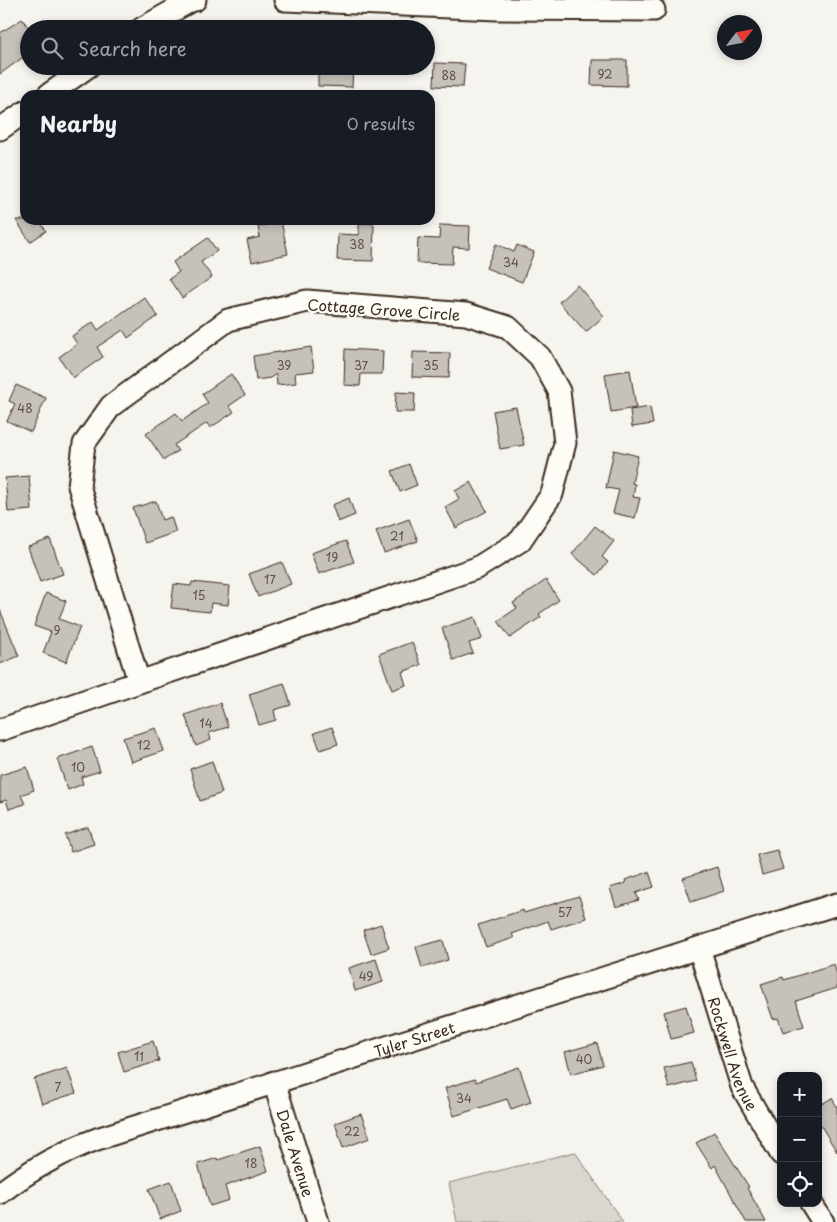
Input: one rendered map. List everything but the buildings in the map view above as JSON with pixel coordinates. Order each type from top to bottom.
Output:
[{"type":"street","points":[[156,20],[195,0]]},
{"type":"street","points":[[285,0],[654,10]]},
{"type":"street","points":[[55,90],[76,75]]},
{"type":"street","points":[[0,129],[20,115]]},
{"type":"street","name":"Cottage Grove Circle","points":[[0,730],[477,568],[520,541],[552,494],[565,443],[559,391],[540,357],[508,327],[466,314],[307,301],[228,320],[111,406],[84,444],[79,486],[139,682]]},
{"type":"street","name":"Tyler Street","points":[[0,1193],[18,1179],[69,1150],[274,1082],[837,904]]},
{"type":"street","name":"Rockwell Avenue","points":[[700,948],[742,1087],[777,1147]]},
{"type":"street","name":"Dale Avenue","points":[[274,1082],[318,1222]]},
{"type":"street","points":[[814,1207],[823,1222]]},
{"type":"shaded area","points":[[575,1152],[623,1222],[457,1222],[449,1183]]}]
